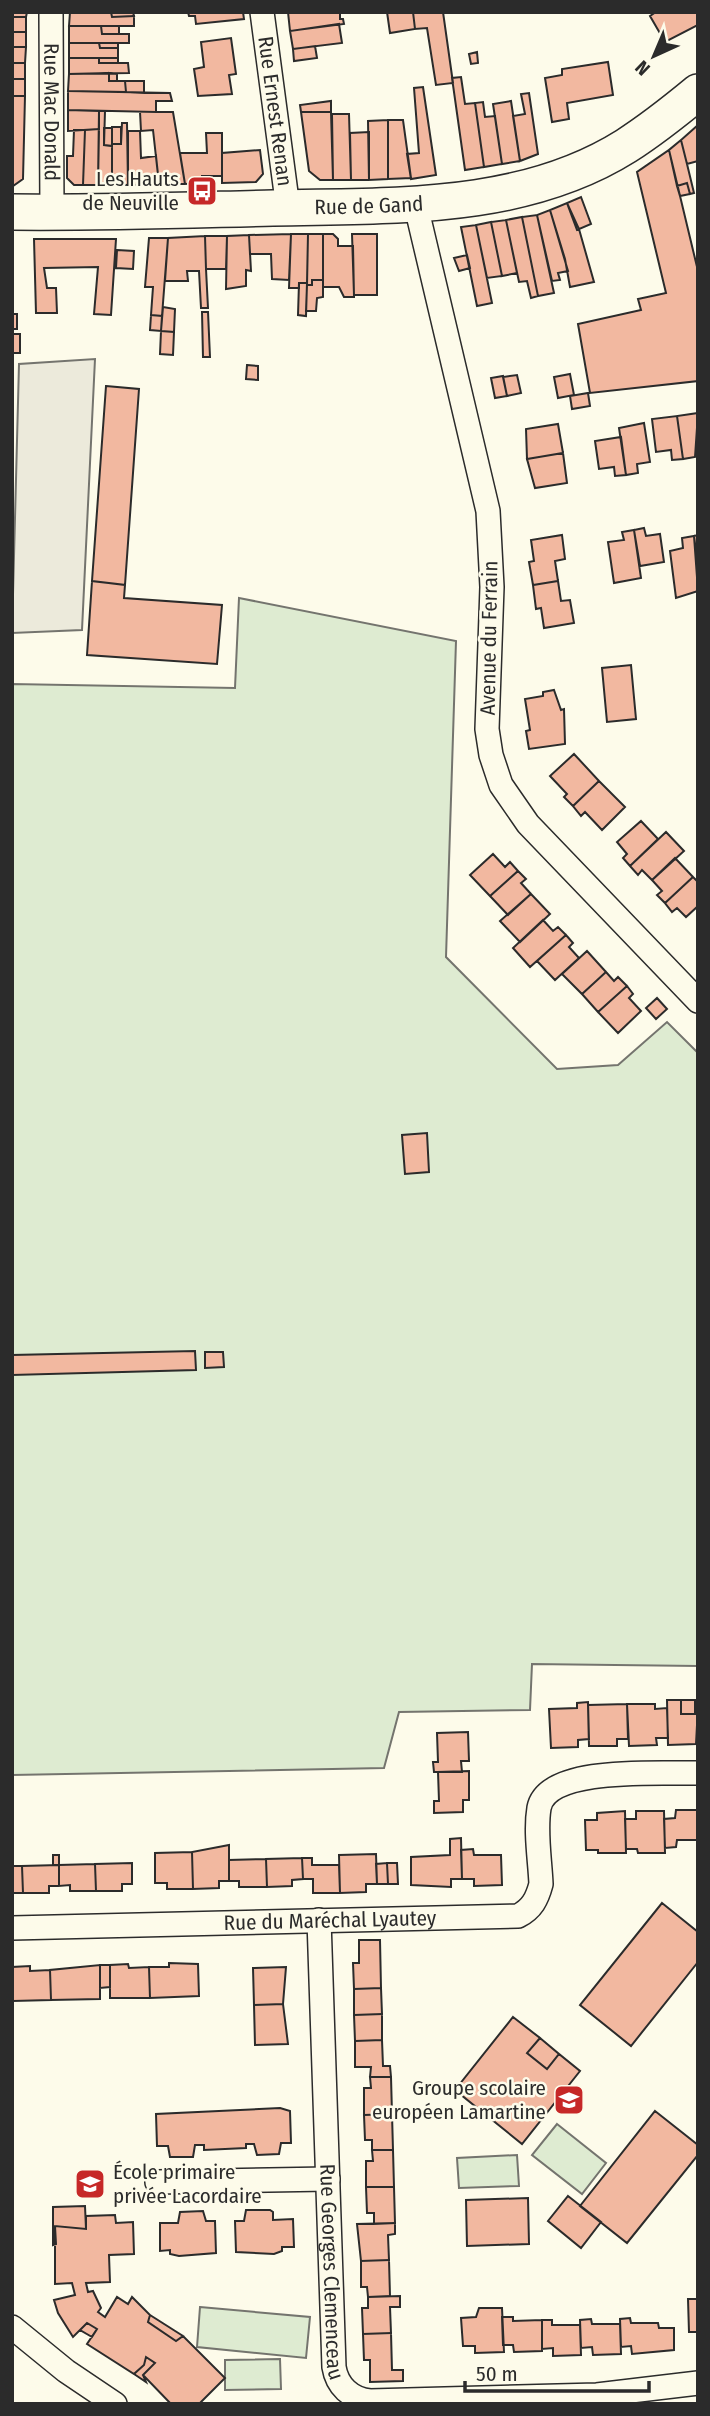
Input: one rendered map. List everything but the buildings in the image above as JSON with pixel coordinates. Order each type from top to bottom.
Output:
[{"type":"main road","name":"Rue de Gand","points":[[12,212],[416,206],[501,192],[569,173],[624,147],[698,92]]},
{"type":"street","name":"Rue Mac Donald","points":[[51,12],[52,212]]},
{"type":"street","name":"Rue Ernest Renan","points":[[262,12],[288,208]]},
{"type":"street","name":"Avenue du Ferrain","points":[[416,206],[481,469],[488,511],[492,587],[487,729],[495,770],[509,798],[528,824],[698,1001]]},
{"type":"street","name":"Rue du Maréchal Lyautey","points":[[12,1928],[505,1918],[526,1912],[538,1895],[541,1884],[540,1807],[544,1797],[553,1788],[584,1777],[698,1773]]},
{"type":"street","name":"Rue Georges Clemenceau","points":[[319,1920],[334,2367],[341,2385],[354,2397],[370,2401],[597,2395],[698,2383]]},
{"type":"street","points":[[157,2182],[328,2179]]},
{"type":"street","points":[[12,2328],[66,2371],[115,2404]]},
{"type":"green space","points":[[239,598],[456,641],[446,957],[557,1069],[618,1065],[667,1022],[698,1053],[698,1666],[532,1664],[530,1710],[399,1712],[384,1768],[12,1775],[12,684],[235,688]]},
{"type":"green space","points":[[557,2124],[606,2163],[582,2194],[532,2155]]},
{"type":"green space","points":[[517,2155],[519,2186],[459,2188],[457,2158]]},
{"type":"green space","points":[[200,2307],[310,2317],[306,2358],[197,2347]]},
{"type":"green space","points":[[280,2359],[281,2389],[225,2390],[225,2360]]},
{"type":"shaded area","points":[[95,359],[82,630],[12,633],[19,364]]},
{"type":"place","name":"Les Hauts de Neuville","points":[[202,191]]},
{"type":"place","name":"Groupe scolaire européen Lamartine","points":[[569,2100]]},
{"type":"place","name":"École primaire privée Lacordaire","points":[[90,2184]]}]
